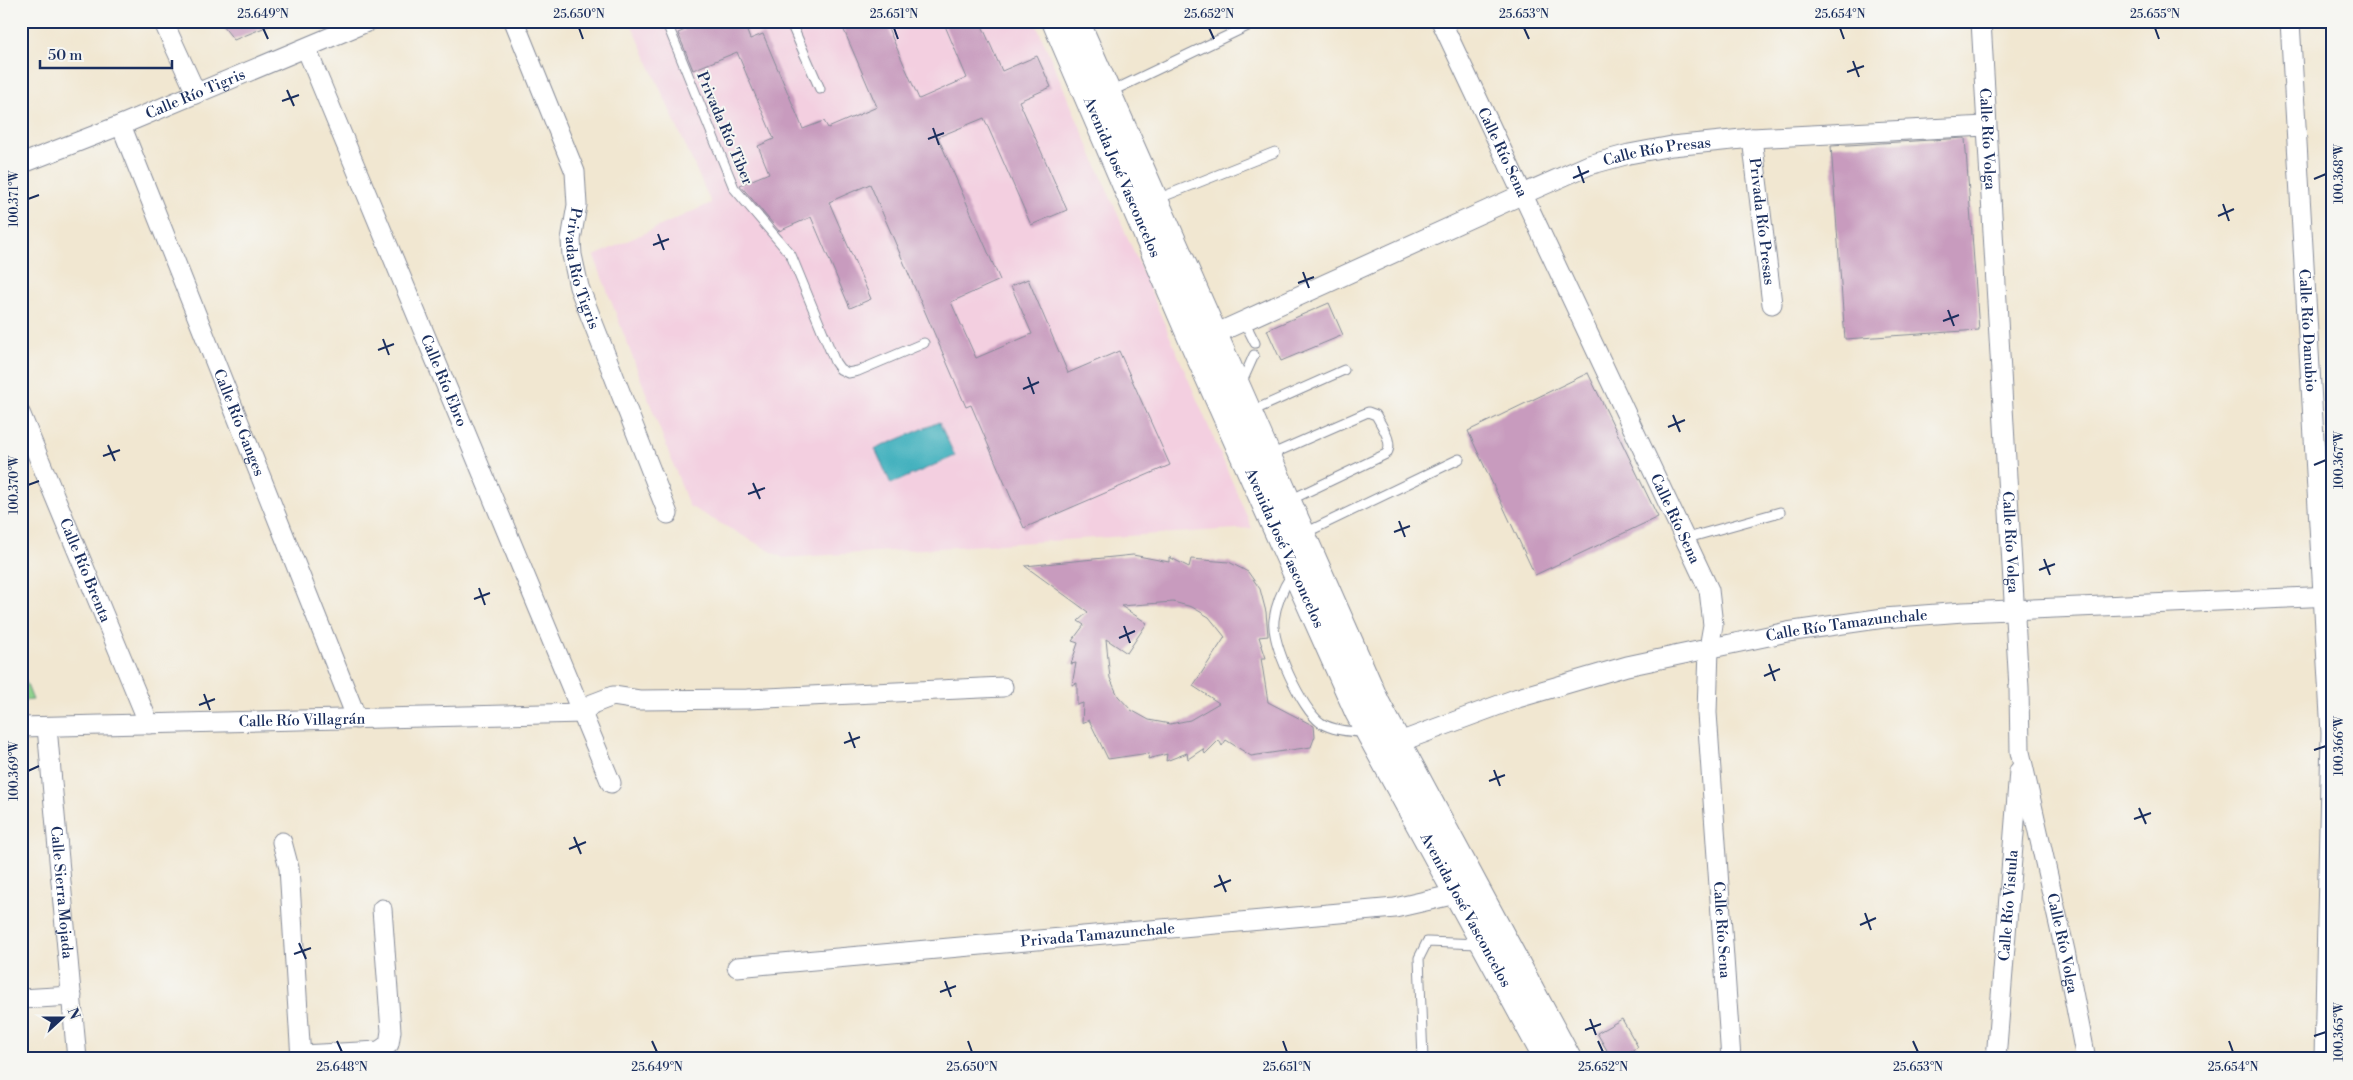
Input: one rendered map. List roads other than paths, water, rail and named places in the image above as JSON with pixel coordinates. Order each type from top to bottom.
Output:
[{"type":"main road","name":"Avenida José Vasconcelos","points":[[1055,21],[1145,204],[1215,334],[1377,704],[1381,741]]},
{"type":"main road","name":"Avenida José Vasconcelos","points":[[1076,21],[1108,94],[1145,204],[1294,569],[1381,741],[1465,890],[1568,1059]]},
{"type":"main road","name":"Avenida José Vasconcelos","points":[[1465,890],[1484,944],[1546,1059]]},
{"type":"street","points":[[163,21],[196,94]]},
{"type":"street","name":"Calle Río Tigris","points":[[21,164],[121,126],[368,21]]},
{"type":"street","name":"Privada Río Tigris","points":[[514,21],[575,172],[577,205],[571,240],[572,255],[579,287],[668,514]]},
{"type":"street","name":"Calle Río Sena","points":[[1441,21],[1710,596],[1713,625],[1709,648],[1707,712],[1731,1059]]},
{"type":"street","name":"Calle Río Volga","points":[[1981,21],[2013,610],[2019,688],[2020,752],[2065,951],[2086,1059]]},
{"type":"street","name":"Calle Río Danubio","points":[[2290,21],[2328,596],[2331,735],[2324,1059]]},
{"type":"street","name":"Calle Río Ebro","points":[[306,48],[611,783]]},
{"type":"street","name":"Calle Río Ganges","points":[[121,126],[357,719]]},
{"type":"street","name":"Calle Río Presas","points":[[1215,334],[1522,195],[1589,166],[1629,154],[1672,146],[1752,138],[1986,126]]},
{"type":"street","name":"Privada Río Presas","points":[[1752,138],[1772,304]]},
{"type":"street","name":"Calle Río Brenta","points":[[21,416],[149,724]]},
{"type":"street","name":"Calle Río Tamazunchale","points":[[1381,741],[1627,666],[1787,632],[1884,618],[2013,610],[2328,596]]},
{"type":"street","points":[[582,713],[592,704],[613,696],[639,700],[747,699],[1003,686]]},
{"type":"street","name":"Calle Río Villagrán","points":[[21,727],[582,713]]},
{"type":"street","name":"Calle Sierra Mojada","points":[[47,727],[76,1059]]},
{"type":"street","name":"Calle Río Vistula","points":[[1996,1059],[2020,752]]},
{"type":"street","points":[[282,842],[290,868],[301,1057],[379,1051],[389,1044],[391,1031],[382,909]]},
{"type":"street","name":"Privada Tamazunchale","points":[[737,967],[1395,908],[1465,890]]},
{"type":"street","points":[[21,999],[72,996]]},
{"type":"lane","name":"Privada Río Tiber","points":[[666,21],[734,188],[791,255],[835,362],[840,369],[848,373],[858,371],[924,343]]},
{"type":"lane","points":[[790,21],[820,89]]},
{"type":"lane","points":[[1108,94],[1254,23]]},
{"type":"lane","points":[[1145,204],[1275,152]]},
{"type":"lane","points":[[1244,321],[1255,343]]},
{"type":"lane","points":[[1239,388],[1254,355]]},
{"type":"lane","points":[[1249,412],[1344,370]]},
{"type":"lane","points":[[1268,456],[1368,412],[1376,415],[1390,444],[1389,451],[1386,454],[1287,501]]},
{"type":"lane","points":[[1302,534],[1459,459]]},
{"type":"lane","points":[[1684,539],[1780,512]]},
{"type":"lane","points":[[1294,569],[1282,591],[1274,622],[1275,637],[1287,671],[1300,698],[1321,723],[1338,730],[1381,741]]},
{"type":"lane","points":[[1423,1059],[1419,958],[1427,942],[1484,944]]},
{"type":"water","points":[[939,422],[955,456],[891,484],[875,449]]}]
